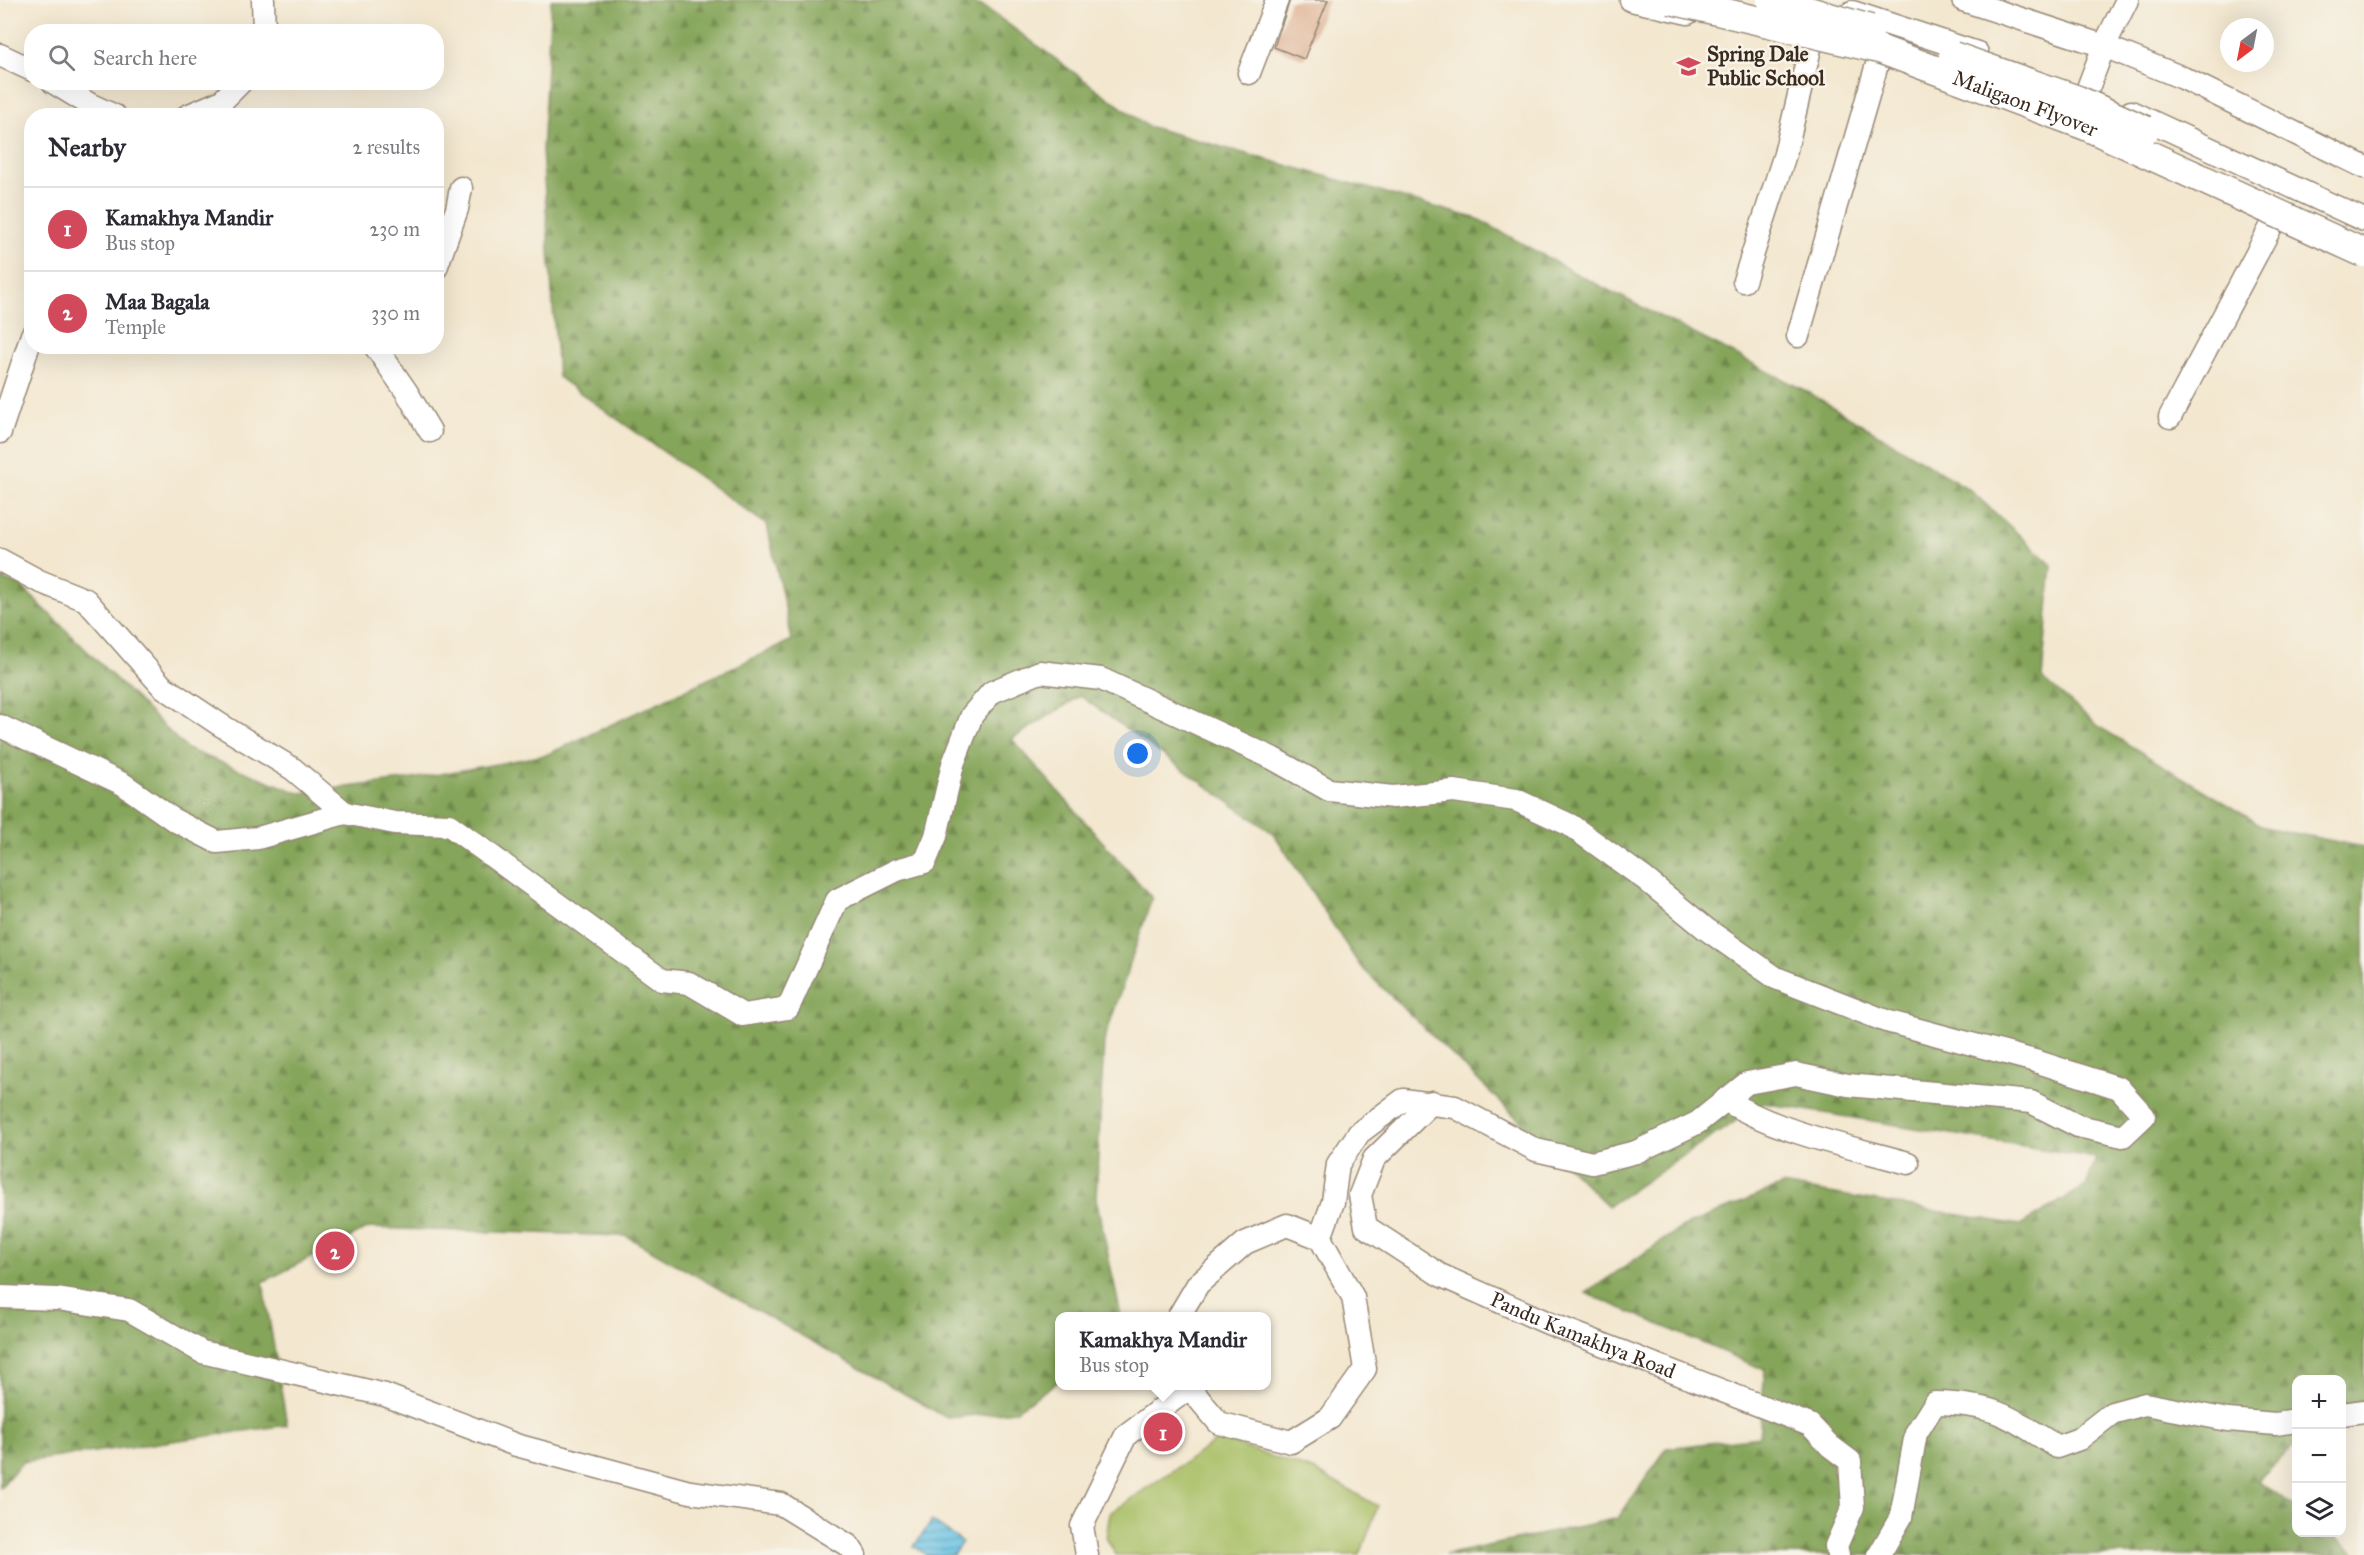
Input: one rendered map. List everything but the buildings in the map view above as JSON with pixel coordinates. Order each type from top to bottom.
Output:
[{"type":"main road","name":"Maligaon Flyover","points":[[1671,0],[1890,53],[2086,126],[2364,253]]},
{"type":"main road","name":"Maligaon Flyover","points":[[1771,0],[1810,9],[2013,76],[2078,100],[2364,231]]},
{"type":"street","points":[[263,0],[264,24]]},
{"type":"street","points":[[1249,73],[1277,0]]},
{"type":"street","points":[[1631,0],[1812,40],[2072,128],[2364,265]]},
{"type":"street","points":[[1816,0],[2064,81],[2364,220]]},
{"type":"street","points":[[1963,0],[2104,46],[2183,78],[2364,167]]},
{"type":"street","points":[[2072,128],[2104,46],[2127,0]]},
{"type":"street","points":[[1744,281],[1785,154],[1812,40]]},
{"type":"street","points":[[0,55],[24,66]]},
{"type":"street","points":[[1798,336],[1878,61]]},
{"type":"street","points":[[66,90],[98,108]]},
{"type":"street","points":[[206,108],[222,101],[233,90]]},
{"type":"street","points":[[444,246],[457,209],[461,188]]},
{"type":"street","points":[[2170,417],[2273,223]]},
{"type":"street","points":[[0,432],[26,354]]},
{"type":"street","points":[[388,354],[430,431]]},
{"type":"street","points":[[0,560],[39,581],[86,600],[162,686],[293,769],[345,813]]},
{"type":"street","points":[[0,726],[123,784],[174,820],[217,842],[258,838],[345,813],[395,823],[449,825],[662,980],[689,983],[743,1015],[788,1008],[837,900],[897,870],[925,862],[936,836],[953,764],[972,716],[992,692],[1040,672],[1101,679],[1272,758],[1329,790],[1393,797],[1454,790],[1516,800],[1570,825],[1646,879],[1706,929],[1776,978],[1886,1021],[2035,1061],[2119,1088],[2144,1116],[2123,1136],[2078,1126],[2031,1102],[1848,1085],[1796,1074],[1747,1083],[1697,1123],[1646,1147],[1592,1163],[1536,1150],[1455,1107],[1432,1102],[1403,1100],[1359,1133],[1338,1164],[1333,1202],[1320,1238]]},
{"type":"street","points":[[1725,1100],[1743,1111],[1797,1132],[1908,1163]]},
{"type":"street","name":"Pandu Kamakhya Road","points":[[1432,1102],[1374,1159],[1360,1195],[1366,1227],[1440,1275],[1548,1323],[1810,1425],[1830,1446],[1850,1461],[1853,1507],[1836,1546],[1838,1555]]},
{"type":"street","points":[[1182,1312],[1198,1284],[1245,1243],[1287,1225],[1320,1238],[1353,1297],[1365,1369],[1330,1418],[1290,1442],[1219,1423],[1192,1390]]},
{"type":"street","points":[[0,1297],[57,1299],[129,1310],[202,1352],[385,1395],[516,1446],[680,1489],[781,1504],[849,1546],[855,1555]]},
{"type":"street","points":[[1087,1555],[1082,1526],[1126,1435],[1185,1390]]},
{"type":"street","points":[[1879,1555],[1901,1517],[1916,1433],[1935,1403],[1968,1403],[2004,1413],[2057,1447],[2079,1439],[2112,1413],[2145,1404],[2228,1420],[2276,1424],[2292,1422]]},
{"type":"street","points":[[2346,1413],[2364,1411]]},
{"type":"green space","points":[[551,0],[966,0],[986,8],[1147,126],[1478,219],[1575,273],[1808,392],[1969,489],[2052,565],[2042,678],[2101,728],[2264,827],[2364,847],[2364,1404],[2346,1411],[2346,1375],[2292,1375],[2292,1448],[2258,1480],[2292,1505],[2292,1537],[2334,1537],[2359,1555],[1445,1555],[1618,1518],[1667,1448],[1759,1437],[1765,1370],[1586,1293],[1681,1228],[1782,1185],[2020,1225],[2086,1186],[2096,1158],[1763,1103],[1608,1206],[1360,966],[1274,834],[1080,696],[1012,739],[1152,898],[1104,1041],[1096,1198],[1120,1312],[1055,1312],[1055,1384],[1015,1411],[947,1418],[626,1236],[368,1228],[263,1282],[287,1425],[22,1462],[0,1488],[0,578],[21,586],[187,749],[299,793],[412,779],[546,755],[792,640],[767,525],[558,377],[542,151]]},
{"type":"green space","points":[[1219,1439],[1315,1471],[1378,1506],[1360,1555],[1116,1555],[1106,1538],[1110,1513]]},
{"type":"water","points":[[932,1521],[962,1542],[953,1555],[926,1555],[914,1546]]},
{"type":"place","name":"Spring Dale Public School","points":[[1689,66]]},
{"type":"place","name":"Maa Bagala","points":[[335,1251]]},
{"type":"place","name":"Kamakhya Mandir","points":[[1163,1432]]}]
